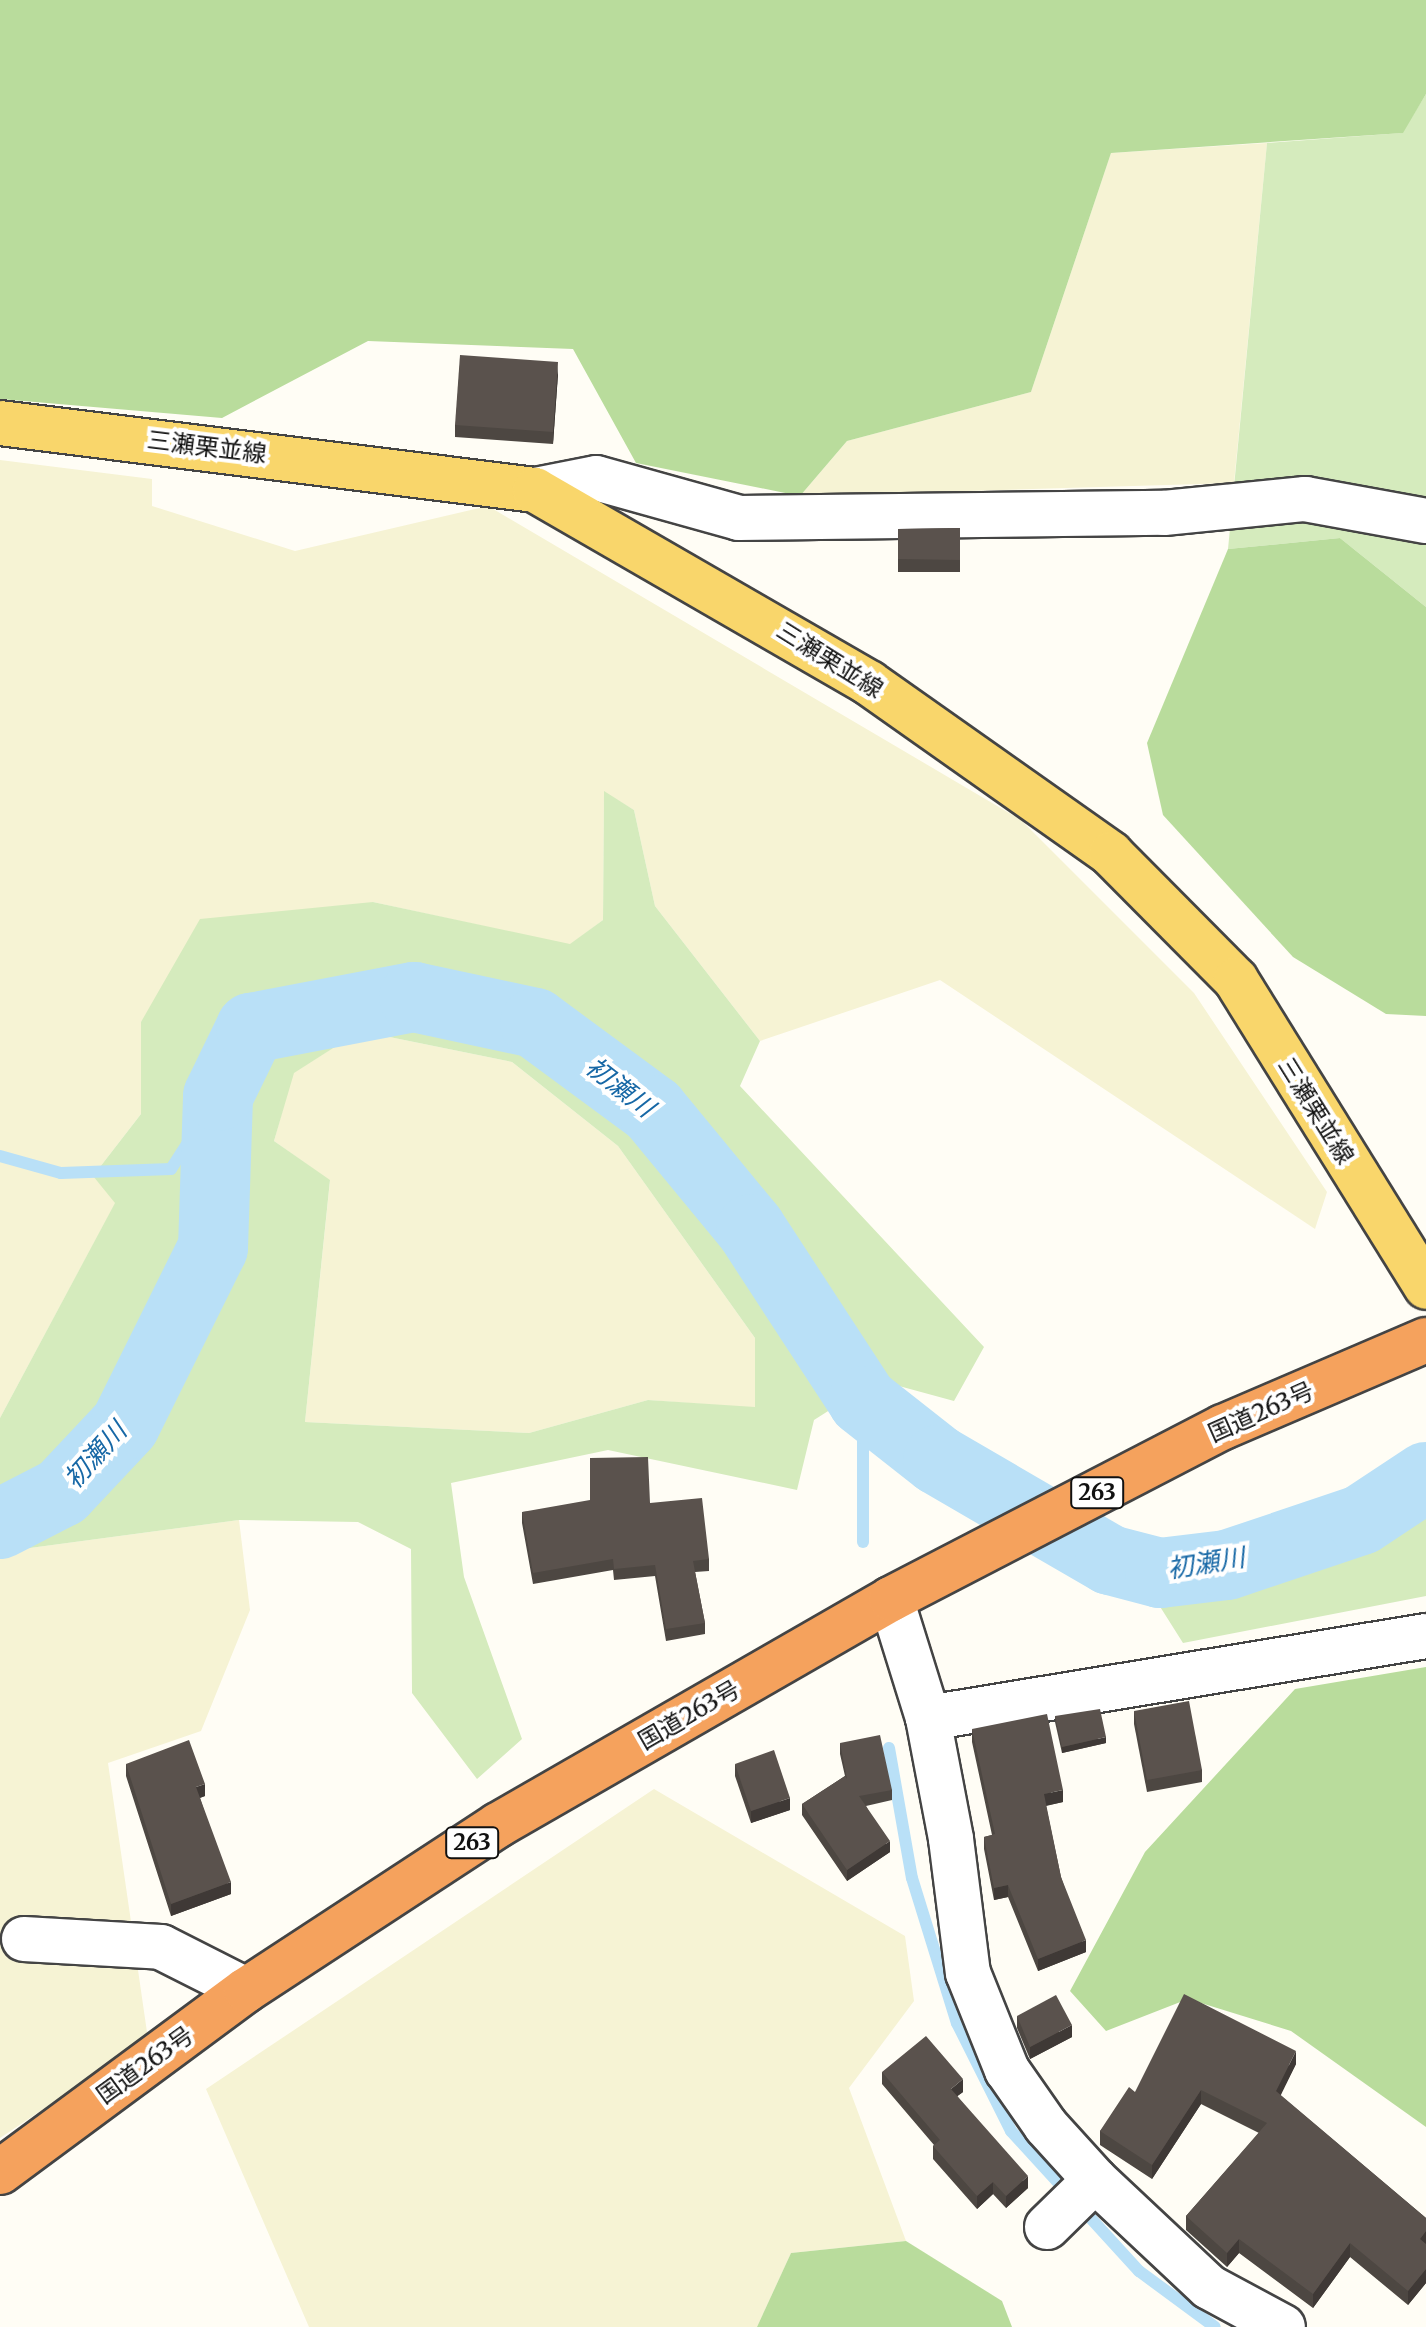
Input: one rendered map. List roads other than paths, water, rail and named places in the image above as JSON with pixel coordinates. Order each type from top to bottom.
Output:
[{"type":"highway","name":"国道263号","points":[[0,2172],[246,1990],[498,1825],[891,1599],[1223,1427],[1426,1340]]},
{"type":"main road","name":"三瀬栗並線","points":[[0,423],[535,490],[869,683],[1111,854],[1236,980],[1426,1287]]},
{"type":"street","points":[[535,490],[596,478],[739,518],[1164,513],[1305,499],[1426,521]]},
{"type":"street","points":[[891,1599],[928,1718],[951,1839],[968,1973],[1007,2070],[1046,2126],[1095,2180],[1209,2287],[1283,2327]]},
{"type":"street","points":[[928,1718],[1426,1636]]},
{"type":"street","points":[[24,1939],[161,1947],[246,1990]]},
{"type":"street","points":[[1047,2227],[1095,2180]]},
{"type":"waterway","name":"初瀬川","points":[[0,1524],[62,1492],[125,1425],[213,1248],[218,1096],[251,1028],[414,997],[535,1023],[653,1110],[751,1229],[863,1401],[938,1460],[1110,1560],[1160,1573],[1227,1565],[1361,1520],[1426,1477]]},
{"type":"waterway","points":[[0,1156],[61,1173],[171,1169],[218,1096]]},
{"type":"waterway","points":[[863,1401],[863,1542]]},
{"type":"waterway","points":[[889,1748],[912,1878],[957,2023],[1011,2131],[1139,2271],[1215,2327]]}]
